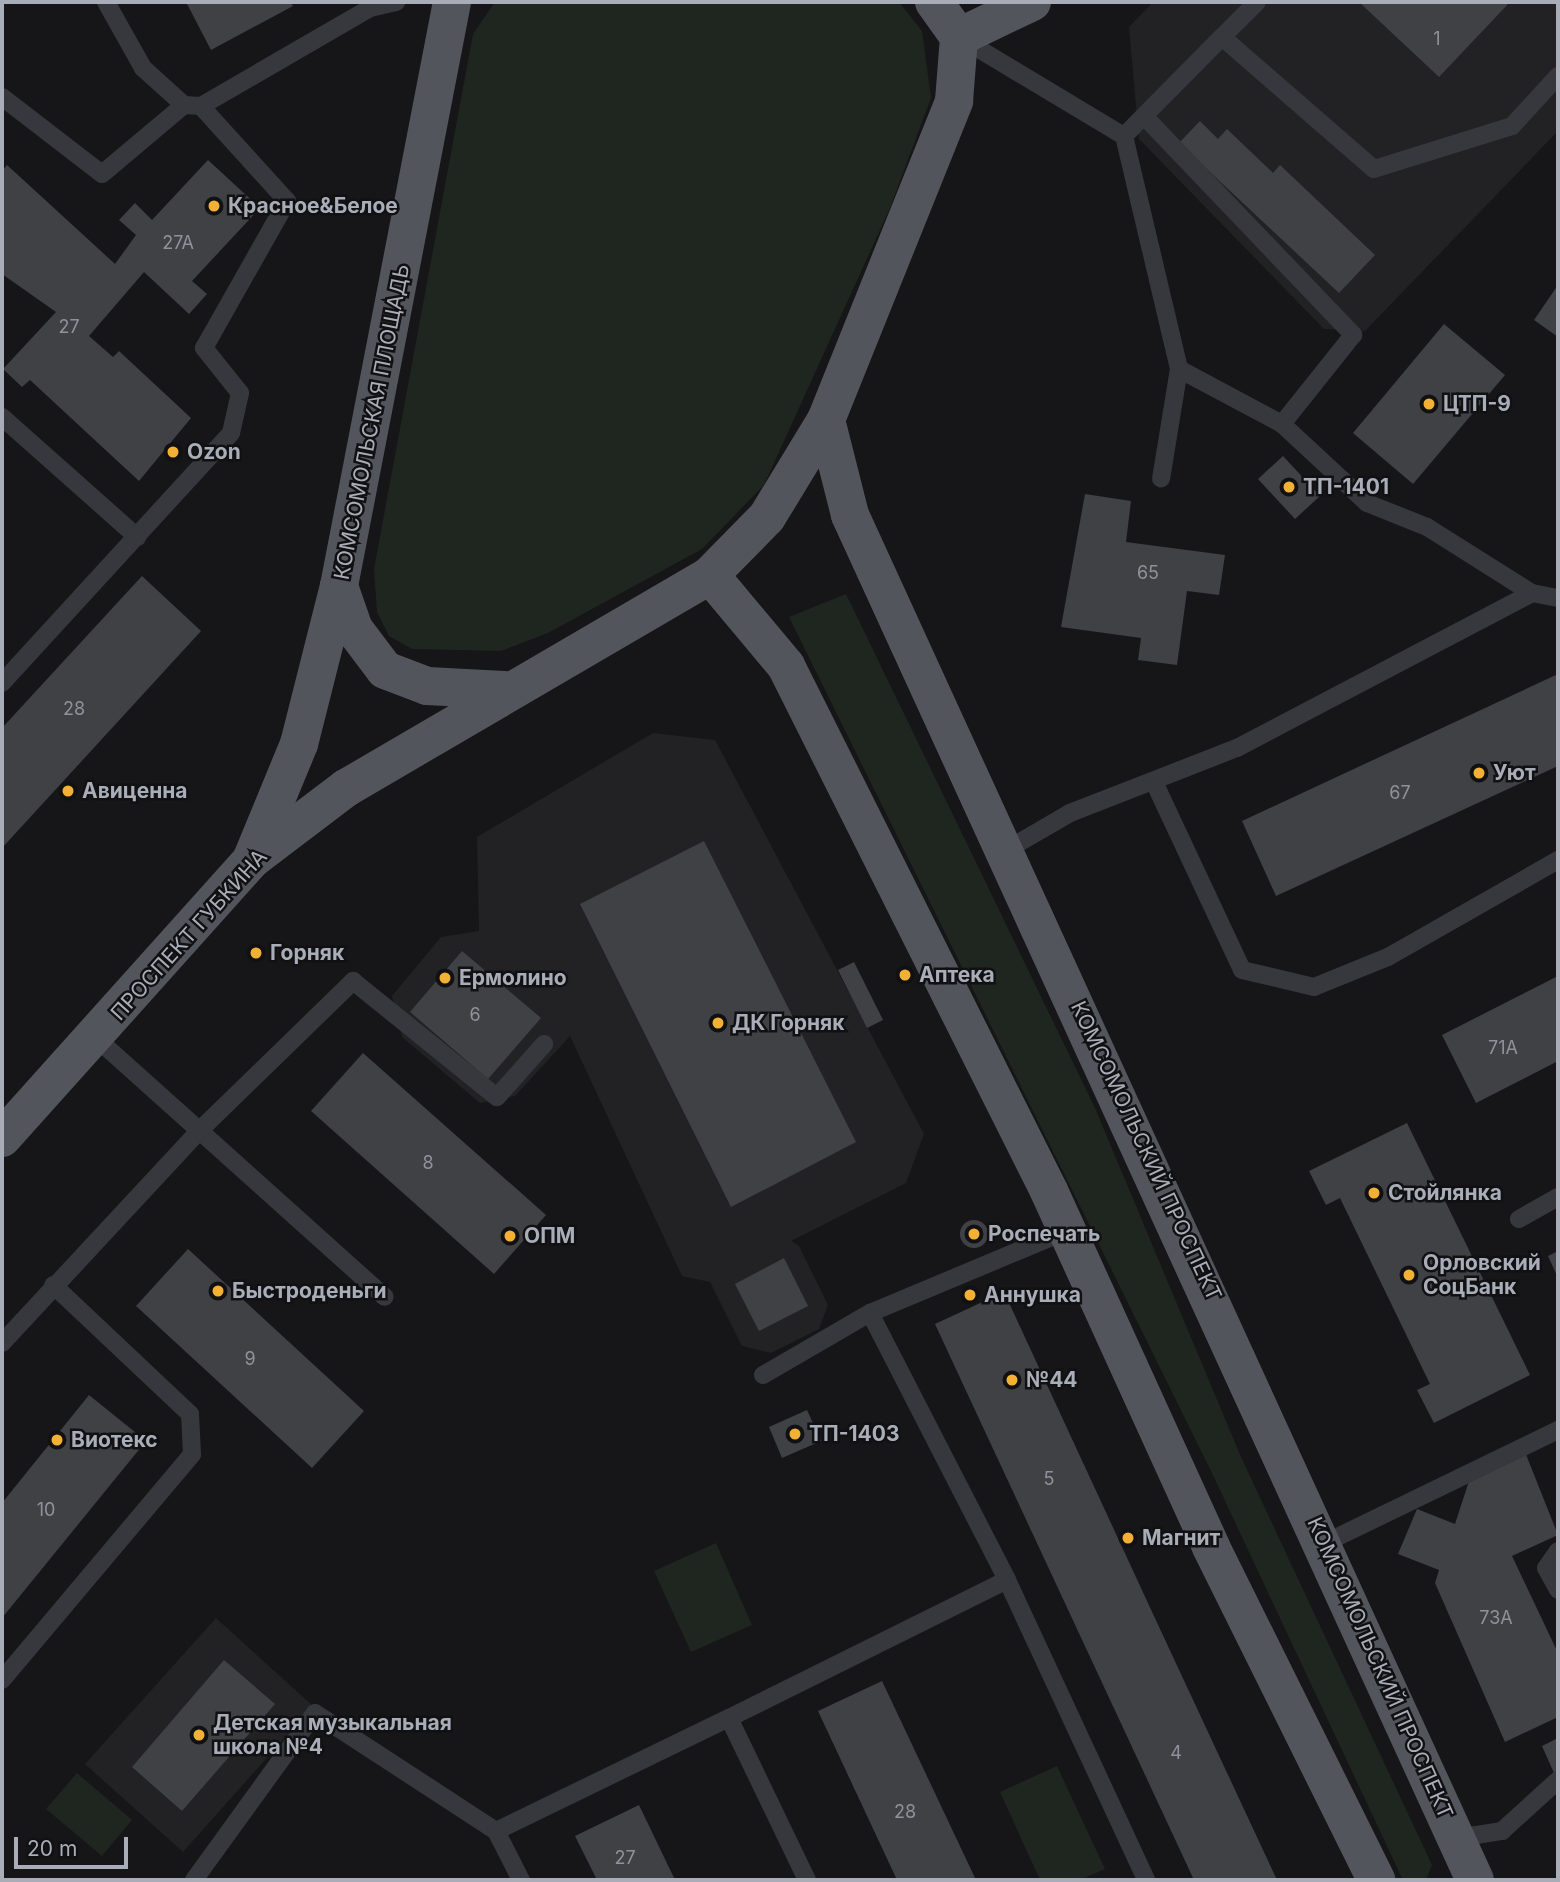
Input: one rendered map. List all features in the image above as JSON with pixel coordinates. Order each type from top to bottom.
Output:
[{"type":"main road","name":"КОМСОМОЛЬСКАЯ ПЛОЩАДЬ","points":[[452,2],[339,586],[354,629],[385,670],[427,686],[504,690]]},
{"type":"main road","points":[[504,690],[710,575],[767,517],[826,421],[954,101],[959,37],[934,2]]},
{"type":"main road","points":[[959,37],[1032,2]]},
{"type":"main road","name":"КОМСОМОЛЬСКИЙ ПРОСПЕКТ","points":[[826,421],[850,515],[1008,849],[1475,1880]]},
{"type":"main road","points":[[710,575],[786,666],[1066,1231],[1211,1547],[1377,1880]]},
{"type":"main road","points":[[251,860],[299,744],[339,586]]},
{"type":"main road","name":"ПРОСПЕКТ ГУБКИНА","points":[[2,1138],[251,860],[346,788],[504,690]]},
{"type":"lane","points":[[2,683],[231,433],[240,393],[204,348],[288,201],[192,106],[143,68],[106,2]]},
{"type":"lane","points":[[2,97],[102,174],[192,106],[370,8],[396,2]]},
{"type":"lane","points":[[1124,136],[1257,2]]},
{"type":"lane","points":[[959,37],[1124,136],[1179,369],[1161,479]]},
{"type":"lane","points":[[1222,37],[1374,169],[1511,126],[1558,76]]},
{"type":"lane","points":[[1144,116],[1353,335],[1282,424]]},
{"type":"lane","points":[[1179,369],[1282,424],[1367,503],[1427,527],[1532,593],[1558,598]]},
{"type":"lane","points":[[2,417],[137,537]]},
{"type":"lane","points":[[1008,849],[1070,813],[1155,784],[1237,748],[1532,593]]},
{"type":"lane","points":[[1155,784],[1242,970],[1314,987],[1388,957],[1558,860]]},
{"type":"lane","points":[[2,1343],[53,1285],[200,1130],[353,981],[497,1097],[544,1044]]},
{"type":"lane","points":[[95,1037],[385,1297]]},
{"type":"lane","points":[[1519,1219],[1558,1197]]},
{"type":"lane","points":[[763,1375],[870,1313],[1066,1231]]},
{"type":"lane","points":[[2,1680],[192,1454],[190,1415],[53,1285]]},
{"type":"lane","points":[[870,1313],[1007,1580],[1146,1880]]},
{"type":"lane","points":[[1323,1544],[1411,1488],[1558,1432]]},
{"type":"lane","points":[[1558,1550],[1546,1569],[1558,1590]]},
{"type":"lane","points":[[496,1830],[1007,1580]]},
{"type":"lane","points":[[194,1880],[315,1713],[496,1830],[521,1880]]},
{"type":"lane","points":[[729,1718],[807,1880]]},
{"type":"lane","points":[[1457,1838],[1502,1831],[1558,1780]]},
{"type":"shaded area","points":[[495,2],[899,2],[922,31],[931,98],[890,208],[764,485],[702,549],[548,633],[501,651],[412,649],[389,636],[377,612],[374,569],[473,34]]},
{"type":"shaded area","points":[[1153,2],[1558,2],[1558,131],[1365,331],[1324,329],[1139,139],[1129,27]]},
{"type":"shaded area","points":[[846,594],[1095,1108],[1241,1457],[1432,1865],[1426,1880],[1402,1878],[1211,1471],[789,617]]},
{"type":"shaded area","points":[[653,733],[715,740],[924,1134],[906,1183],[791,1241],[799,1246],[828,1305],[819,1329],[771,1353],[742,1346],[710,1282],[682,1276],[570,1036],[515,1096],[480,1103],[402,1037],[392,996],[441,937],[479,931],[477,837]]},
{"type":"shaded area","points":[[716,1543],[752,1625],[691,1652],[654,1571]]},
{"type":"shaded area","name":"Детская музыкальная школа №4","points":[[216,1618],[313,1706],[183,1852],[85,1764]]},
{"type":"shaded area","points":[[1057,1766],[1105,1869],[1080,1880],[1040,1880],[1000,1792]]},
{"type":"shaded area","points":[[77,1773],[132,1820],[102,1856],[46,1809]]},
{"type":"building","points":[[186,2],[290,2],[293,6],[211,50]]},
{"type":"building","points":[[1359,2],[1510,2],[1439,77]]},
{"type":"building","points":[[1200,121],[1218,139],[1227,129],[1273,173],[1280,165],[1375,255],[1339,293],[1179,143]]},
{"type":"building","points":[[208,160],[260,208],[192,281],[207,294],[189,314],[144,272],[89,336],[113,357],[119,351],[191,418],[139,481],[30,380],[22,387],[3,369],[56,312],[2,274],[2,171],[7,165],[115,264],[136,235],[119,220],[135,203],[152,220]]},
{"type":"building","points":[[1558,285],[1558,337],[1534,320]]},
{"type":"building","name":"ЦТП-9","points":[[1444,324],[1505,375],[1413,484],[1353,433]]},
{"type":"building","name":"ТП-1401","points":[[1283,456],[1320,496],[1295,519],[1258,479]]},
{"type":"building","points":[[1085,494],[1131,501],[1126,542],[1225,555],[1219,595],[1187,591],[1177,665],[1138,660],[1141,638],[1061,627]]},
{"type":"building","points":[[142,576],[201,631],[2,848],[2,728]]},
{"type":"building","points":[[1558,674],[1558,766],[1276,896],[1242,821]]},
{"type":"building","name":"ДК Горняк","points":[[704,841],[856,1142],[731,1207],[580,904]]},
{"type":"building","points":[[462,951],[541,1018],[488,1079],[410,1012]]},
{"type":"building","points":[[854,962],[883,1020],[867,1028],[838,970]]},
{"type":"building","points":[[1558,976],[1558,1061],[1476,1103],[1442,1035]]},
{"type":"building","points":[[363,1053],[546,1215],[494,1274],[311,1111]]},
{"type":"building","points":[[1407,1123],[1530,1375],[1434,1423],[1417,1390],[1430,1384],[1340,1198],[1326,1205],[1309,1171]]},
{"type":"building","name":"Роспечать","points":[[974,1220],[984,1224],[988,1234],[984,1244],[974,1248],[964,1244],[960,1234],[964,1224]]},
{"type":"building","points":[[188,1249],[364,1411],[312,1468],[136,1306]]},
{"type":"building","points":[[1558,1251],[1558,1278],[1548,1256]]},
{"type":"building","points":[[784,1258],[808,1306],[759,1331],[735,1284]]},
{"type":"building","points":[[1004,1292],[1277,1880],[1194,1880],[935,1324]]},
{"type":"building","points":[[89,1395],[146,1441],[2,1618],[2,1503]]},
{"type":"building","name":"ТП-1403","points":[[807,1410],[821,1441],[782,1458],[769,1427]]},
{"type":"building","points":[[1525,1452],[1558,1535],[1512,1556],[1558,1653],[1558,1717],[1505,1742],[1435,1583],[1439,1570],[1398,1554],[1417,1509],[1455,1524],[1470,1478]]},
{"type":"building","points":[[224,1660],[275,1704],[182,1811],[132,1767]]},
{"type":"building","points":[[882,1681],[976,1880],[897,1880],[818,1711]]},
{"type":"building","points":[[1558,1738],[1558,1782],[1542,1746]]},
{"type":"building","points":[[639,1805],[675,1880],[597,1880],[575,1836]]},
{"type":"place","name":"Красное&Белое","points":[[214,206]]},
{"type":"place","name":"ЦТП-9","points":[[1429,404]]},
{"type":"place","name":"Ozon","points":[[173,452]]},
{"type":"place","name":"ТП-1401","points":[[1289,487]]},
{"type":"place","name":"Уют","points":[[1479,773]]},
{"type":"place","name":"Авиценна","points":[[68,791]]},
{"type":"place","name":"Горняк","points":[[256,953]]},
{"type":"place","name":"Аптека","points":[[905,975]]},
{"type":"place","name":"Ермолино","points":[[445,978]]},
{"type":"place","name":"ДК Горняк","points":[[718,1023]]},
{"type":"place","name":"Стойлянка","points":[[1374,1193]]},
{"type":"place","name":"Роспечать","points":[[974,1234]]},
{"type":"place","name":"ОПМ","points":[[510,1236]]},
{"type":"place","name":"Орловский СоцБанк","points":[[1409,1275]]},
{"type":"place","name":"Быстроденьги","points":[[218,1291]]},
{"type":"place","name":"Аннушка","points":[[970,1295]]},
{"type":"place","name":"№44","points":[[1012,1380]]},
{"type":"place","name":"ТП-1403","points":[[795,1434]]},
{"type":"place","name":"Виотекс","points":[[57,1440]]},
{"type":"place","name":"Магнит","points":[[1128,1538]]},
{"type":"place","name":"Детская музыкальная школа №4","points":[[199,1735]]}]
